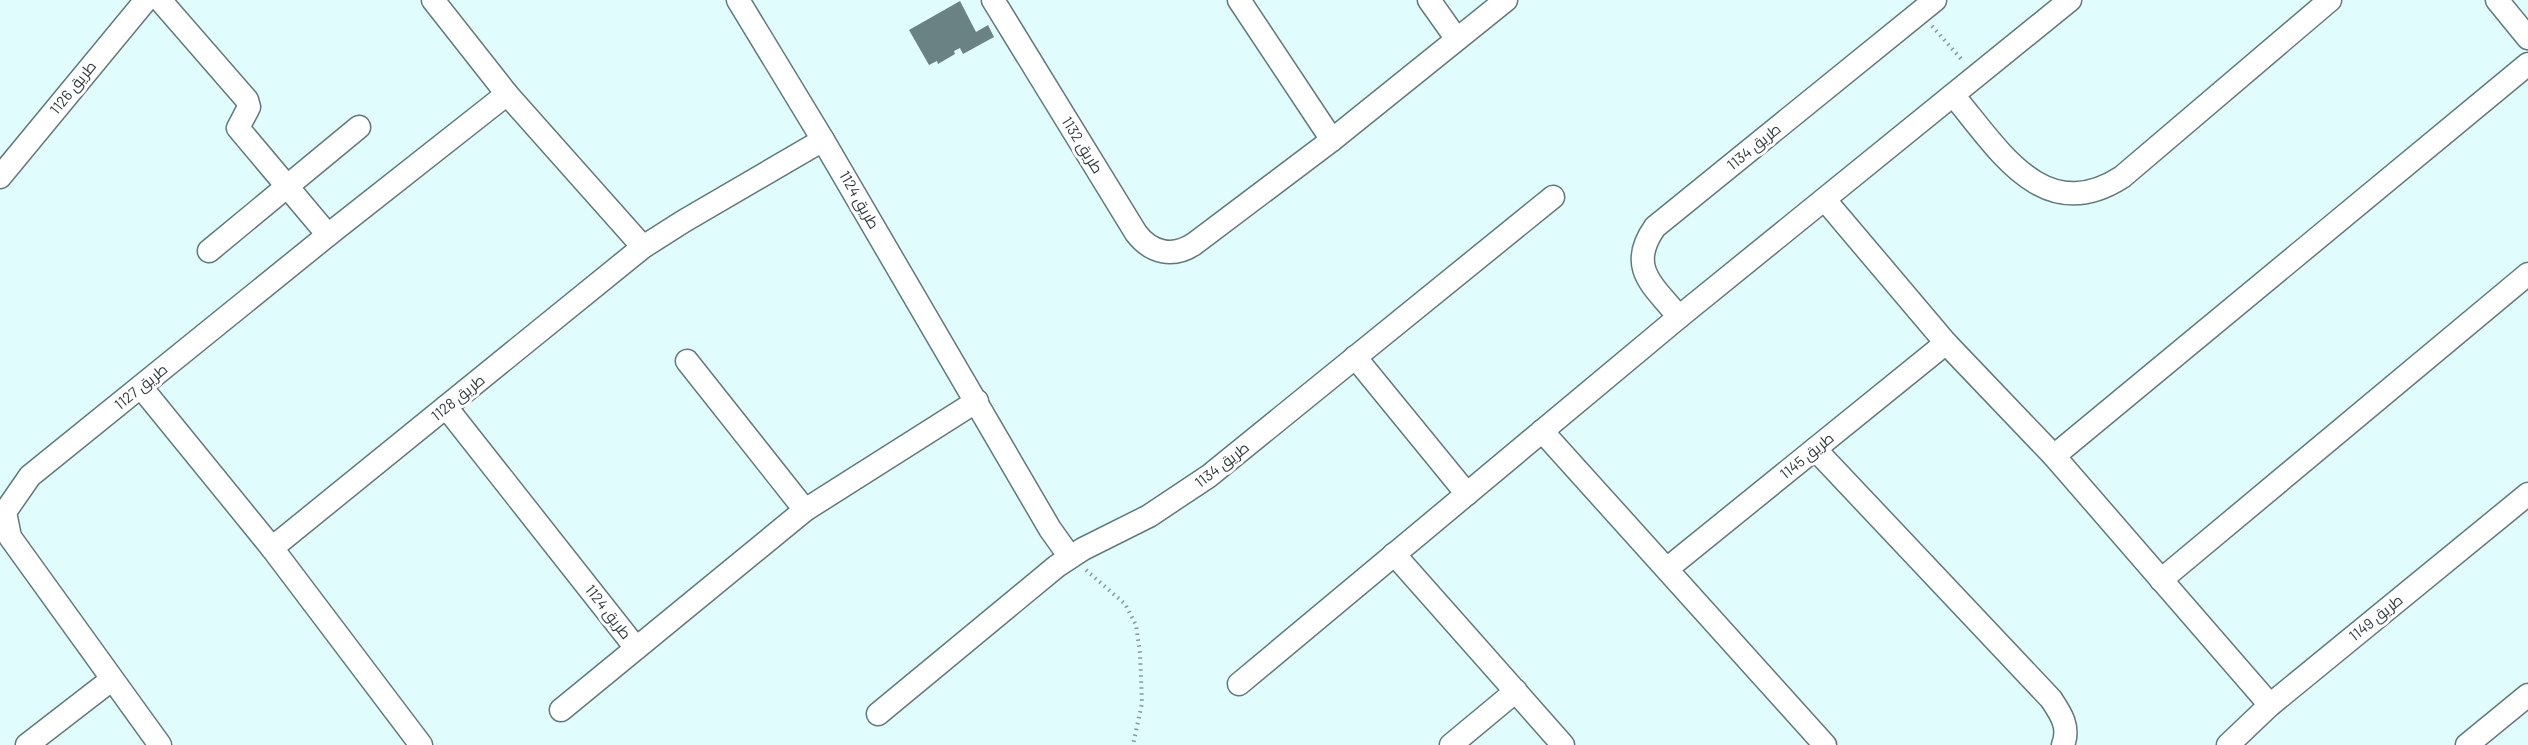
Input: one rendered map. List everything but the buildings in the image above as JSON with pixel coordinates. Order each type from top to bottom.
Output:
[{"type":"street","name":"طريق 1126","points":[[0,177],[146,0]]},
{"type":"street","points":[[160,0],[247,100],[249,106],[238,128],[328,235]]},
{"type":"street","points":[[433,0],[507,94],[643,247]]},
{"type":"street","name":"طريق 1124","points":[[738,0],[824,140],[1050,529],[1070,557]]},
{"type":"street","name":"طريق 1132","points":[[993,0],[1143,242],[1151,248],[1170,253],[1187,249],[1332,140]]},
{"type":"street","points":[[1239,0],[1332,140],[1506,0]]},
{"type":"street","points":[[1429,0],[1456,38]]},
{"type":"street","points":[[1239,684],[1679,317],[2070,0]]},
{"type":"street","points":[[1953,95],[2011,164],[2034,184],[2064,193],[2094,191],[2122,177],[2330,0]]},
{"type":"street","points":[[2498,0],[2528,38]]},
{"type":"street","name":"طريق 1134","points":[[1679,317],[1645,276],[1643,266],[1645,247],[1655,227],[1927,6]]},
{"type":"street","points":[[2054,456],[2528,64]]},
{"type":"street","name":"طريق 1127","points":[[160,745],[10,537],[4,524],[5,512],[30,476],[328,235],[507,94]]},
{"type":"street","points":[[209,251],[359,127]]},
{"type":"street","name":"طريق 1128","points":[[272,548],[643,247],[684,220],[824,140]]},
{"type":"street","name":"طريق 1134","points":[[878,714],[1070,557],[1149,516],[1180,497],[1553,197]]},
{"type":"street","points":[[1825,200],[1946,343],[2054,456],[2270,705]]},
{"type":"street","points":[[2161,580],[2528,274]]},
{"type":"street","name":"طريق 1145","points":[[1668,568],[1946,343]]},
{"type":"street","points":[[1355,357],[1467,494]]},
{"type":"street","points":[[687,361],[805,510]]},
{"type":"street","points":[[141,387],[272,548],[421,745]]},
{"type":"street","points":[[561,710],[805,510],[977,401]]},
{"type":"street","name":"طريق 1124","points":[[446,407],[636,648]]},
{"type":"street","points":[[1542,431],[1668,568],[1825,745]]},
{"type":"street","points":[[1815,449],[2051,699],[2062,716],[2065,740]]},
{"type":"street","name":"طريق 1149","points":[[2228,745],[2270,705],[2528,494]]},
{"type":"street","points":[[1394,554],[1563,745]]},
{"type":"street","points":[[27,745],[111,680]]},
{"type":"street","points":[[1451,745],[1516,691]]},
{"type":"street","points":[[2466,745],[2528,695]]},
{"type":"path","points":[[1927,6],[1977,76]]},
{"type":"path","points":[[1070,557],[1125,604],[1136,625],[1140,653],[1142,703],[1133,745]]}]
